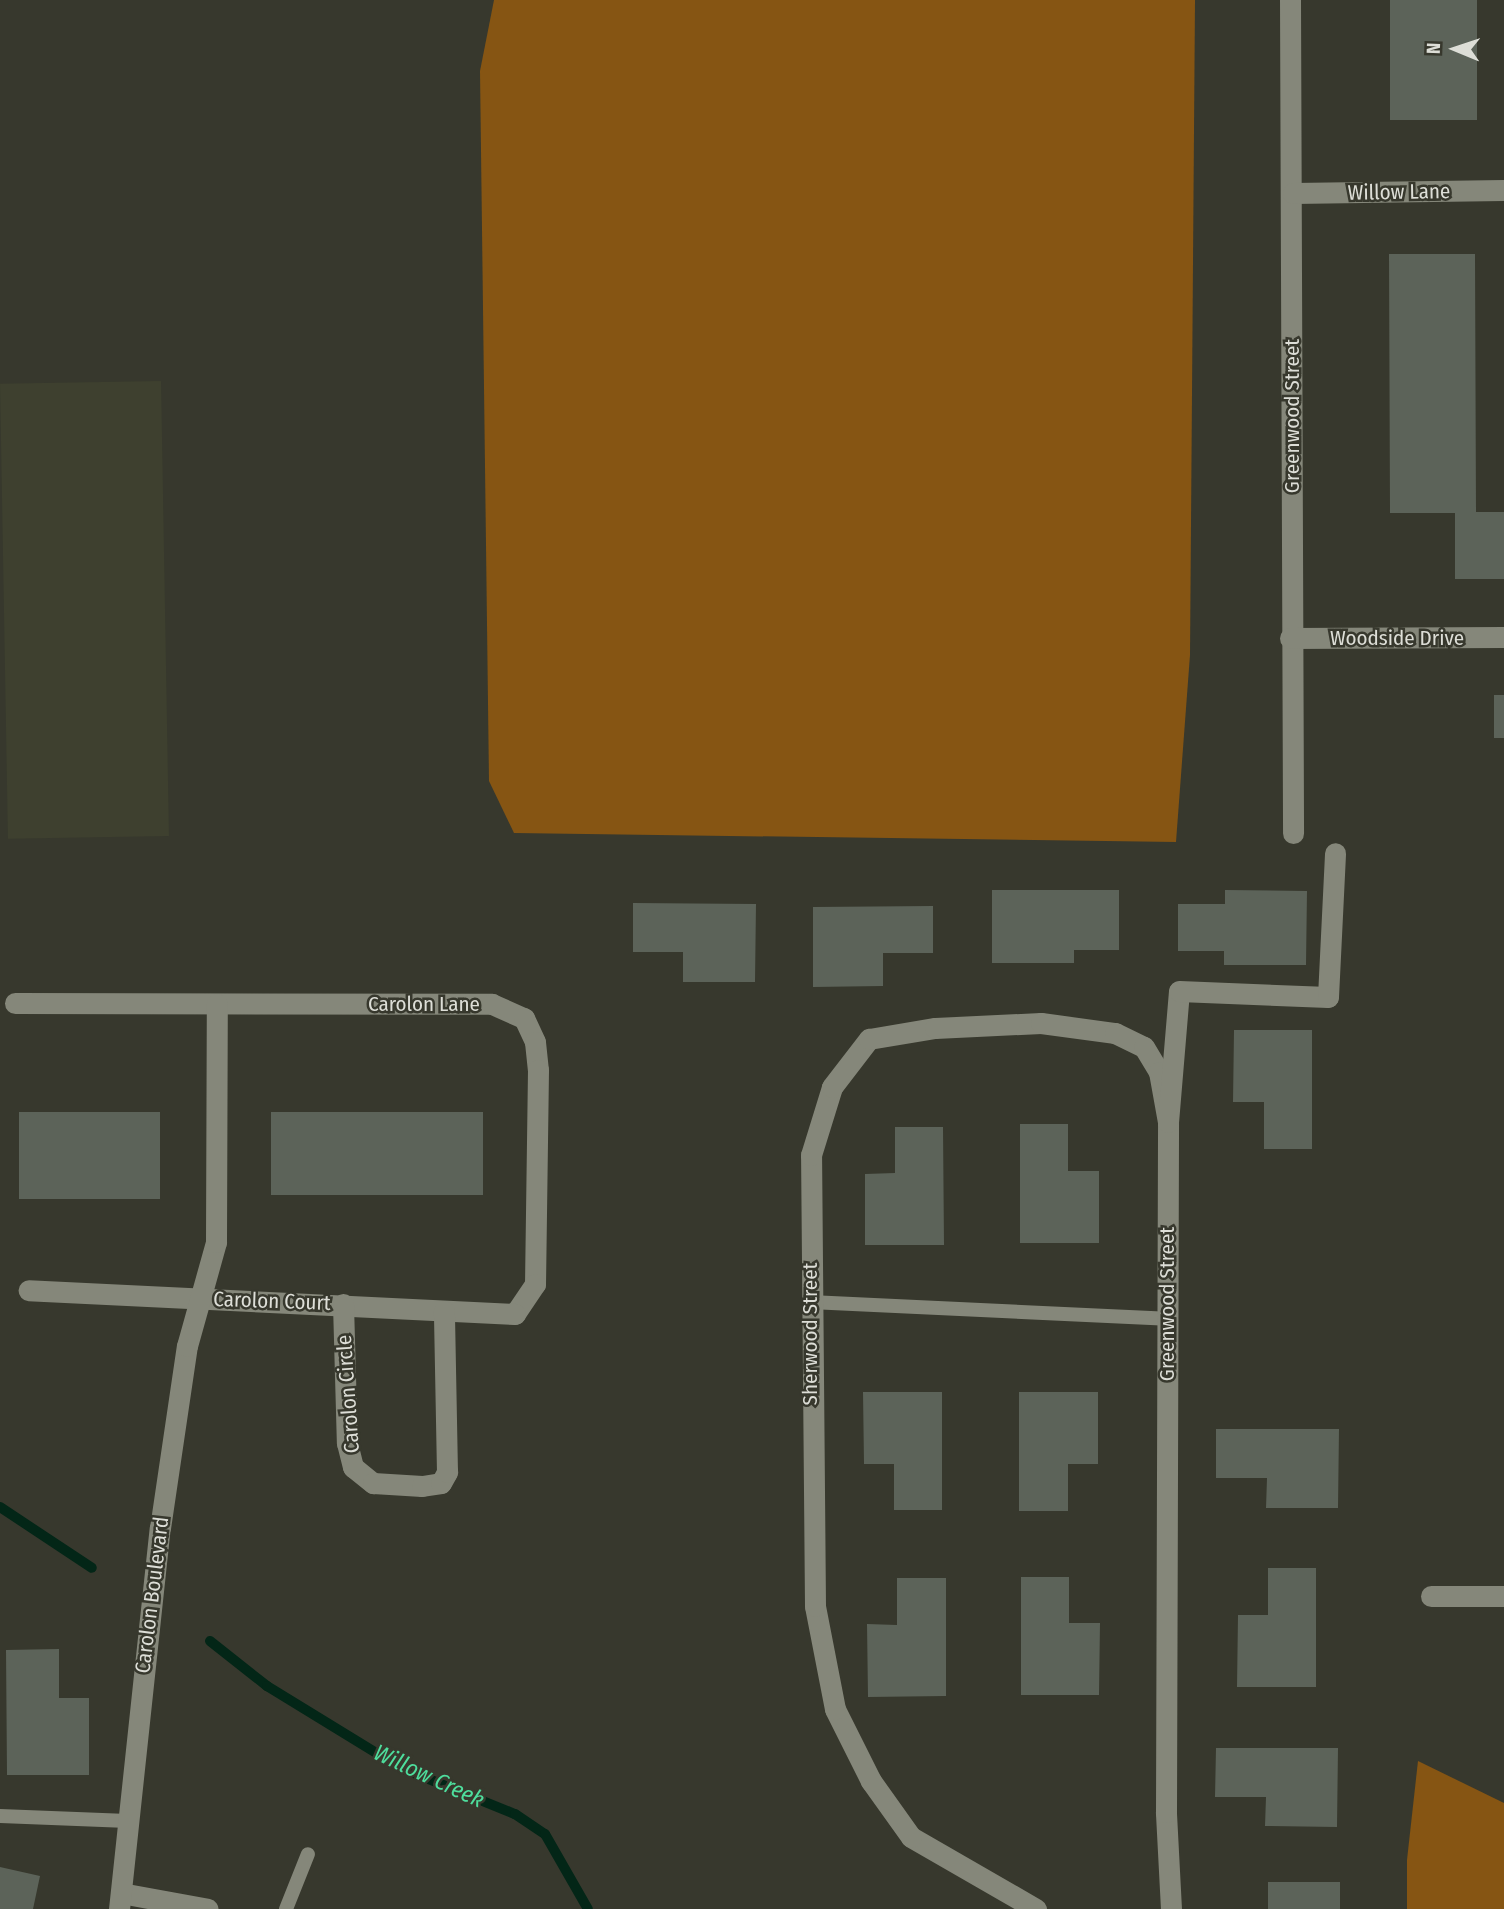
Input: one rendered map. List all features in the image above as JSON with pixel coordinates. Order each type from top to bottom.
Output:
[{"type":"street","name":"Greenwood Street","points":[[1290,0],[1293,193],[1290,638],[1293,833]]},
{"type":"street","name":"Willow Lane","points":[[1293,193],[1504,190]]},
{"type":"street","name":"Woodside Drive","points":[[1290,638],[1504,637]]},
{"type":"street","name":"Greenwood Street","points":[[1171,1909],[1166,1812],[1168,1122],[1179,991],[1328,997],[1335,853]]},
{"type":"street","name":"Carolon Lane","points":[[15,1003],[492,1004],[524,1018],[535,1042],[538,1070],[535,1284],[515,1314]]},
{"type":"street","name":"Carolon Boulevard","points":[[208,1909],[120,1901],[160,1528],[198,1299],[216,1242],[217,1004]]},
{"type":"street","name":"Sherwood Street","points":[[1035,1909],[911,1837],[871,1781],[835,1709],[815,1606],[810,1302],[811,1156],[832,1087],[869,1039],[935,1028],[1041,1023],[1115,1033],[1143,1047],[1159,1072],[1168,1122]]},
{"type":"street","name":"Carolon Court","points":[[29,1290],[515,1314]]},
{"type":"street","name":"Carolon Circle","points":[[343,1304],[347,1443],[354,1467],[373,1483],[422,1486],[441,1483],[447,1472],[444,1311]]},
{"type":"street","points":[[1431,1596],[1504,1596]]},
{"type":"lane","points":[[810,1302],[1167,1319]]},
{"type":"lane","points":[[0,1816],[128,1821]]},
{"type":"lane","points":[[286,1909],[308,1854]]},
{"type":"shaded area","points":[[494,0],[1195,0],[1190,655],[1176,842],[514,833],[489,781],[480,71]]},
{"type":"shaded area","points":[[161,381],[169,836],[8,839],[0,384]]},
{"type":"shaded area","points":[[1418,1761],[1504,1803],[1504,1909],[1407,1909],[1407,1860]]},
{"type":"building","points":[[1390,0],[1477,0],[1477,120],[1390,120]]},
{"type":"building","points":[[1389,254],[1475,254],[1476,512],[1504,512],[1504,579],[1455,579],[1455,513],[1390,513]]},
{"type":"building","points":[[1494,695],[1504,695],[1504,738],[1494,738]]},
{"type":"building","points":[[992,890],[1119,890],[1119,950],[1074,950],[1074,963],[992,963]]},
{"type":"building","points":[[1225,890],[1307,891],[1306,965],[1224,965],[1224,951],[1178,951],[1178,904],[1225,904]]},
{"type":"building","points":[[633,903],[756,904],[755,982],[683,982],[683,952],[633,952]]},
{"type":"building","points":[[933,906],[933,953],[883,953],[883,986],[813,987],[813,907]]},
{"type":"building","points":[[1234,1030],[1312,1030],[1312,1149],[1264,1149],[1264,1102],[1233,1102]]},
{"type":"building","points":[[19,1112],[160,1112],[160,1199],[19,1199]]},
{"type":"building","points":[[271,1112],[483,1112],[483,1195],[271,1195]]},
{"type":"building","points":[[1020,1124],[1068,1124],[1068,1171],[1099,1171],[1099,1243],[1020,1243]]},
{"type":"building","points":[[895,1127],[943,1127],[944,1245],[865,1245],[865,1174],[895,1173]]},
{"type":"building","points":[[863,1392],[942,1392],[942,1510],[894,1510],[894,1464],[864,1464]]},
{"type":"building","points":[[1019,1392],[1098,1392],[1098,1464],[1068,1464],[1068,1511],[1019,1511]]},
{"type":"building","points":[[1216,1429],[1339,1429],[1338,1508],[1266,1508],[1267,1478],[1216,1478]]},
{"type":"building","points":[[1268,1568],[1316,1568],[1316,1687],[1237,1687],[1238,1615],[1268,1615]]},
{"type":"building","points":[[1021,1577],[1069,1577],[1069,1623],[1100,1623],[1099,1695],[1021,1695]]},
{"type":"building","points":[[897,1578],[946,1578],[946,1696],[868,1697],[867,1624],[897,1625]]},
{"type":"building","points":[[59,1649],[59,1698],[89,1698],[89,1775],[7,1775],[6,1650]]},
{"type":"building","points":[[1216,1748],[1338,1748],[1337,1827],[1265,1826],[1266,1797],[1215,1797]]},
{"type":"building","points":[[0,1867],[40,1876],[33,1909],[0,1909]]},
{"type":"building","points":[[1268,1882],[1340,1882],[1340,1909],[1268,1909]]},
{"type":"waterway","name":"Willow Creek","points":[[0,1507],[92,1568]]},
{"type":"waterway","name":"Willow Creek","points":[[210,1641],[267,1686],[399,1767],[515,1814],[545,1834],[588,1909]]}]
